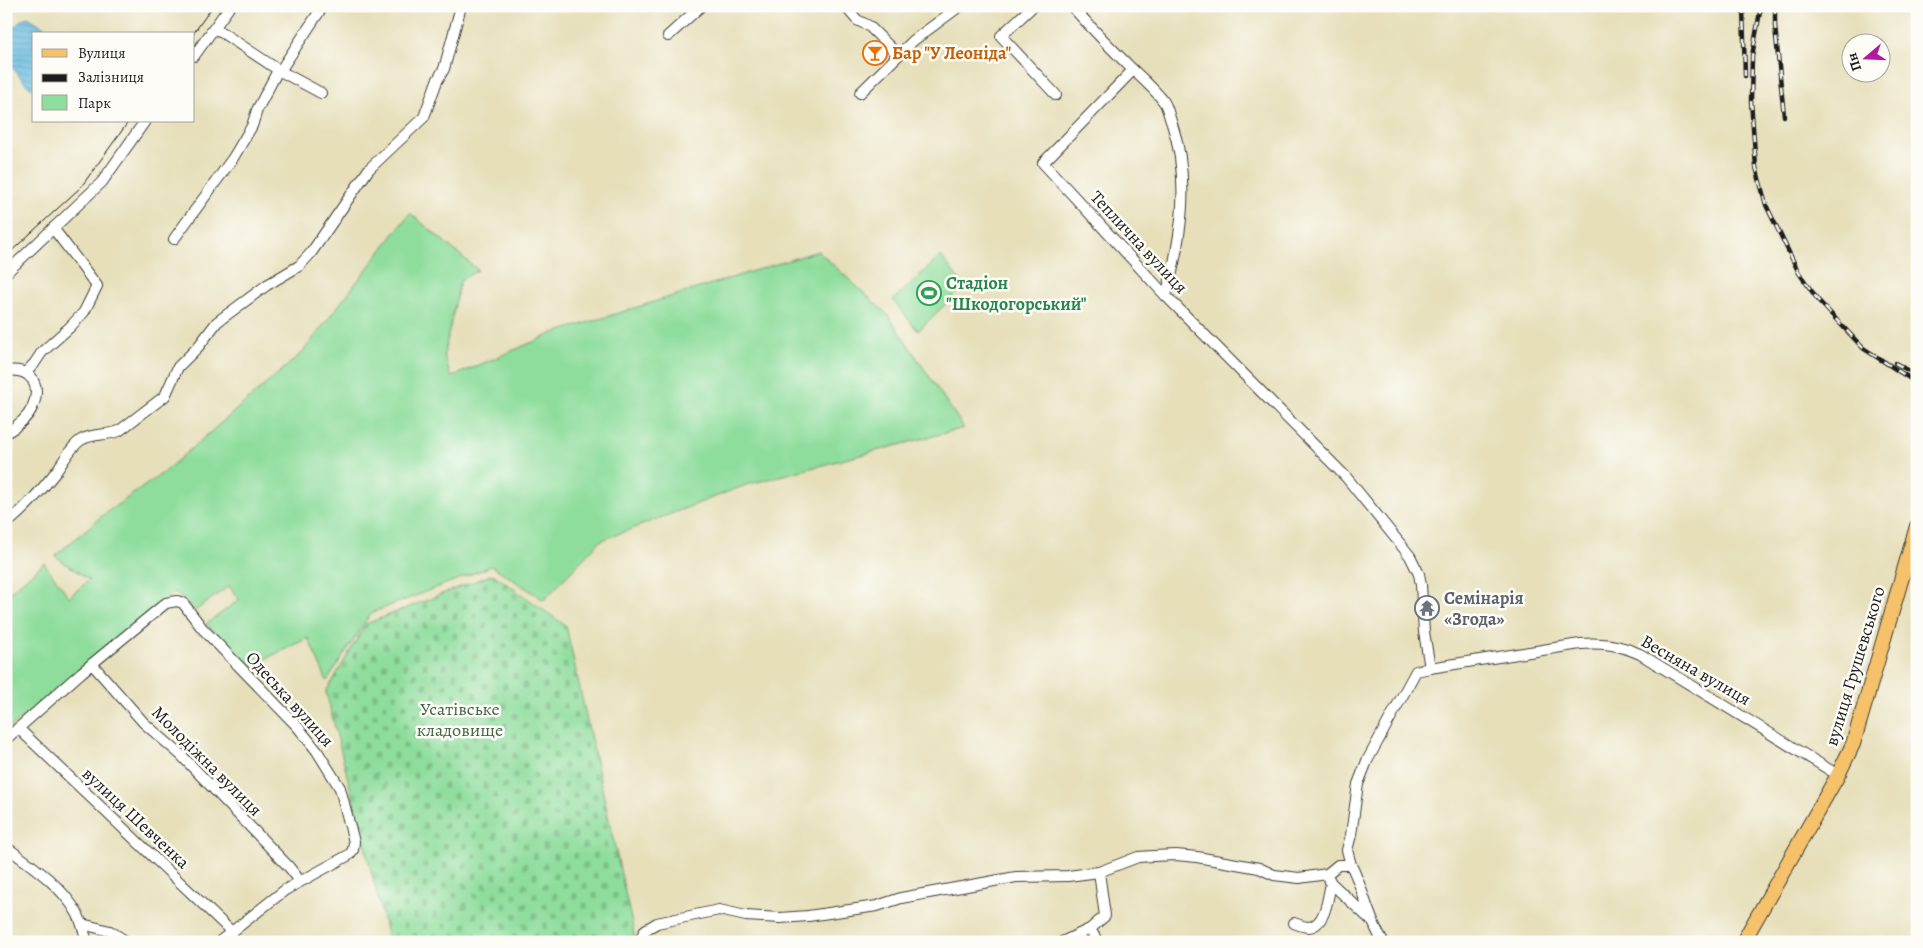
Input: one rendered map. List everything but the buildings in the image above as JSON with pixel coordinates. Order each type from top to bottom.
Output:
[{"type":"main road","name":"вулиця Грушевського","points":[[1743,942],[1838,775],[1853,744],[1917,526]]},
{"type":"street","points":[[195,55],[230,6]]},
{"type":"street","points":[[174,239],[233,158],[252,126],[257,110],[276,74],[280,72],[323,6]]},
{"type":"street","points":[[6,524],[20,513],[43,488],[75,444],[94,435],[111,434],[118,431],[165,396],[178,367],[198,347],[211,327],[255,293],[299,266],[311,253],[369,170],[424,117],[437,81],[444,69],[461,6]]},
{"type":"street","points":[[668,36],[701,6]]},
{"type":"street","points":[[846,6],[857,20],[869,26],[898,56]]},
{"type":"street","points":[[860,93],[914,40],[960,6]]},
{"type":"street","points":[[1033,6],[1001,36],[1056,95]]},
{"type":"street","points":[[1072,6],[1094,32],[1165,104],[1176,135],[1181,161],[1184,196],[1179,234],[1166,296]]},
{"type":"street","points":[[215,28],[280,72],[321,94]]},
{"type":"street","name":"Теплична вулиця","points":[[1133,70],[1043,163],[1166,296],[1333,464],[1410,556],[1419,574],[1423,600],[1426,653],[1430,668]]},
{"type":"street","points":[[6,273],[102,182],[144,122]]},
{"type":"street","points":[[25,372],[34,364],[42,352],[84,312],[97,286],[53,228]]},
{"type":"street","points":[[6,371],[25,372],[35,383],[36,391],[31,410],[18,426],[6,433]]},
{"type":"street","name":"Одеська вулиця","points":[[92,664],[170,602],[184,603],[202,628],[296,726],[317,751],[340,788],[354,842],[353,850],[300,881]]},
{"type":"street","name":"Весняна вулиця","points":[[1430,668],[1580,644],[1596,642],[1614,644],[1640,654],[1838,775]]},
{"type":"street","points":[[6,739],[92,664]]},
{"type":"street","name":"Молодіжна вулиця","points":[[92,664],[144,723],[181,755],[289,867],[300,881]]},
{"type":"street","points":[[1294,923],[1307,927],[1317,924],[1323,914],[1329,878],[1347,850],[1358,784],[1367,761],[1416,671],[1430,668]]},
{"type":"street","name":"вулиця Шевченка","points":[[18,728],[232,932]]},
{"type":"street","points":[[6,847],[51,883],[67,899],[82,924],[87,942]]},
{"type":"street","points":[[1347,850],[1351,865],[1364,892],[1372,922],[1382,942]]},
{"type":"street","points":[[639,942],[645,930],[657,923],[719,910],[746,916],[780,918],[808,916],[877,906],[901,898],[1016,877],[1068,876],[1100,872],[1138,857],[1176,855],[1260,868],[1286,877],[1329,878],[1372,922]]},
{"type":"street","points":[[1338,865],[1351,865]]},
{"type":"street","points":[[1062,942],[1090,929],[1106,916],[1100,872]]},
{"type":"street","points":[[218,942],[300,881]]},
{"type":"street","points":[[82,924],[110,931],[127,942]]},
{"type":"street","points":[[1090,929],[1098,942]]},
{"type":"green space","points":[[410,213],[478,270],[460,281],[444,355],[451,377],[554,333],[818,251],[888,315],[964,428],[746,485],[600,541],[544,600],[492,566],[371,613],[327,681],[308,638],[247,668],[206,624],[239,600],[229,586],[195,611],[174,592],[6,731],[6,595],[44,563],[69,597],[89,580],[55,556],[103,515],[163,473],[302,353]]},
{"type":"green space","name":"Стадіон \"Шкодогорський\"","points":[[941,256],[964,286],[918,331],[893,300]]},
{"type":"green space","name":"Усатівське кладовище","points":[[493,574],[566,626],[636,942],[389,942],[326,692],[366,624]]},
{"type":"water","points":[[28,17],[53,32],[32,32],[32,88],[27,85],[6,60],[6,35],[22,19]]},
{"type":"tram line","points":[[194,32],[213,6]]},
{"type":"tram line","points":[[6,256],[81,187],[128,122]]},
{"type":"railway","points":[[1743,6],[1745,76]]},
{"type":"railway","points":[[1761,6],[1752,56],[1751,101],[1756,167],[1766,205],[1799,273],[1818,300],[1863,348],[1917,383]]},
{"type":"railway","points":[[1775,6],[1775,26],[1784,116]]},
{"type":"railway","points":[[1895,363],[1917,375]]},
{"type":"place","name":"Бар \"У Леоніда\"","points":[[875,53]]},
{"type":"place","name":"Стадіон \"Шкодогорський\"","points":[[929,293]]},
{"type":"place","name":"Семінарія «Згода»","points":[[1427,608]]}]
